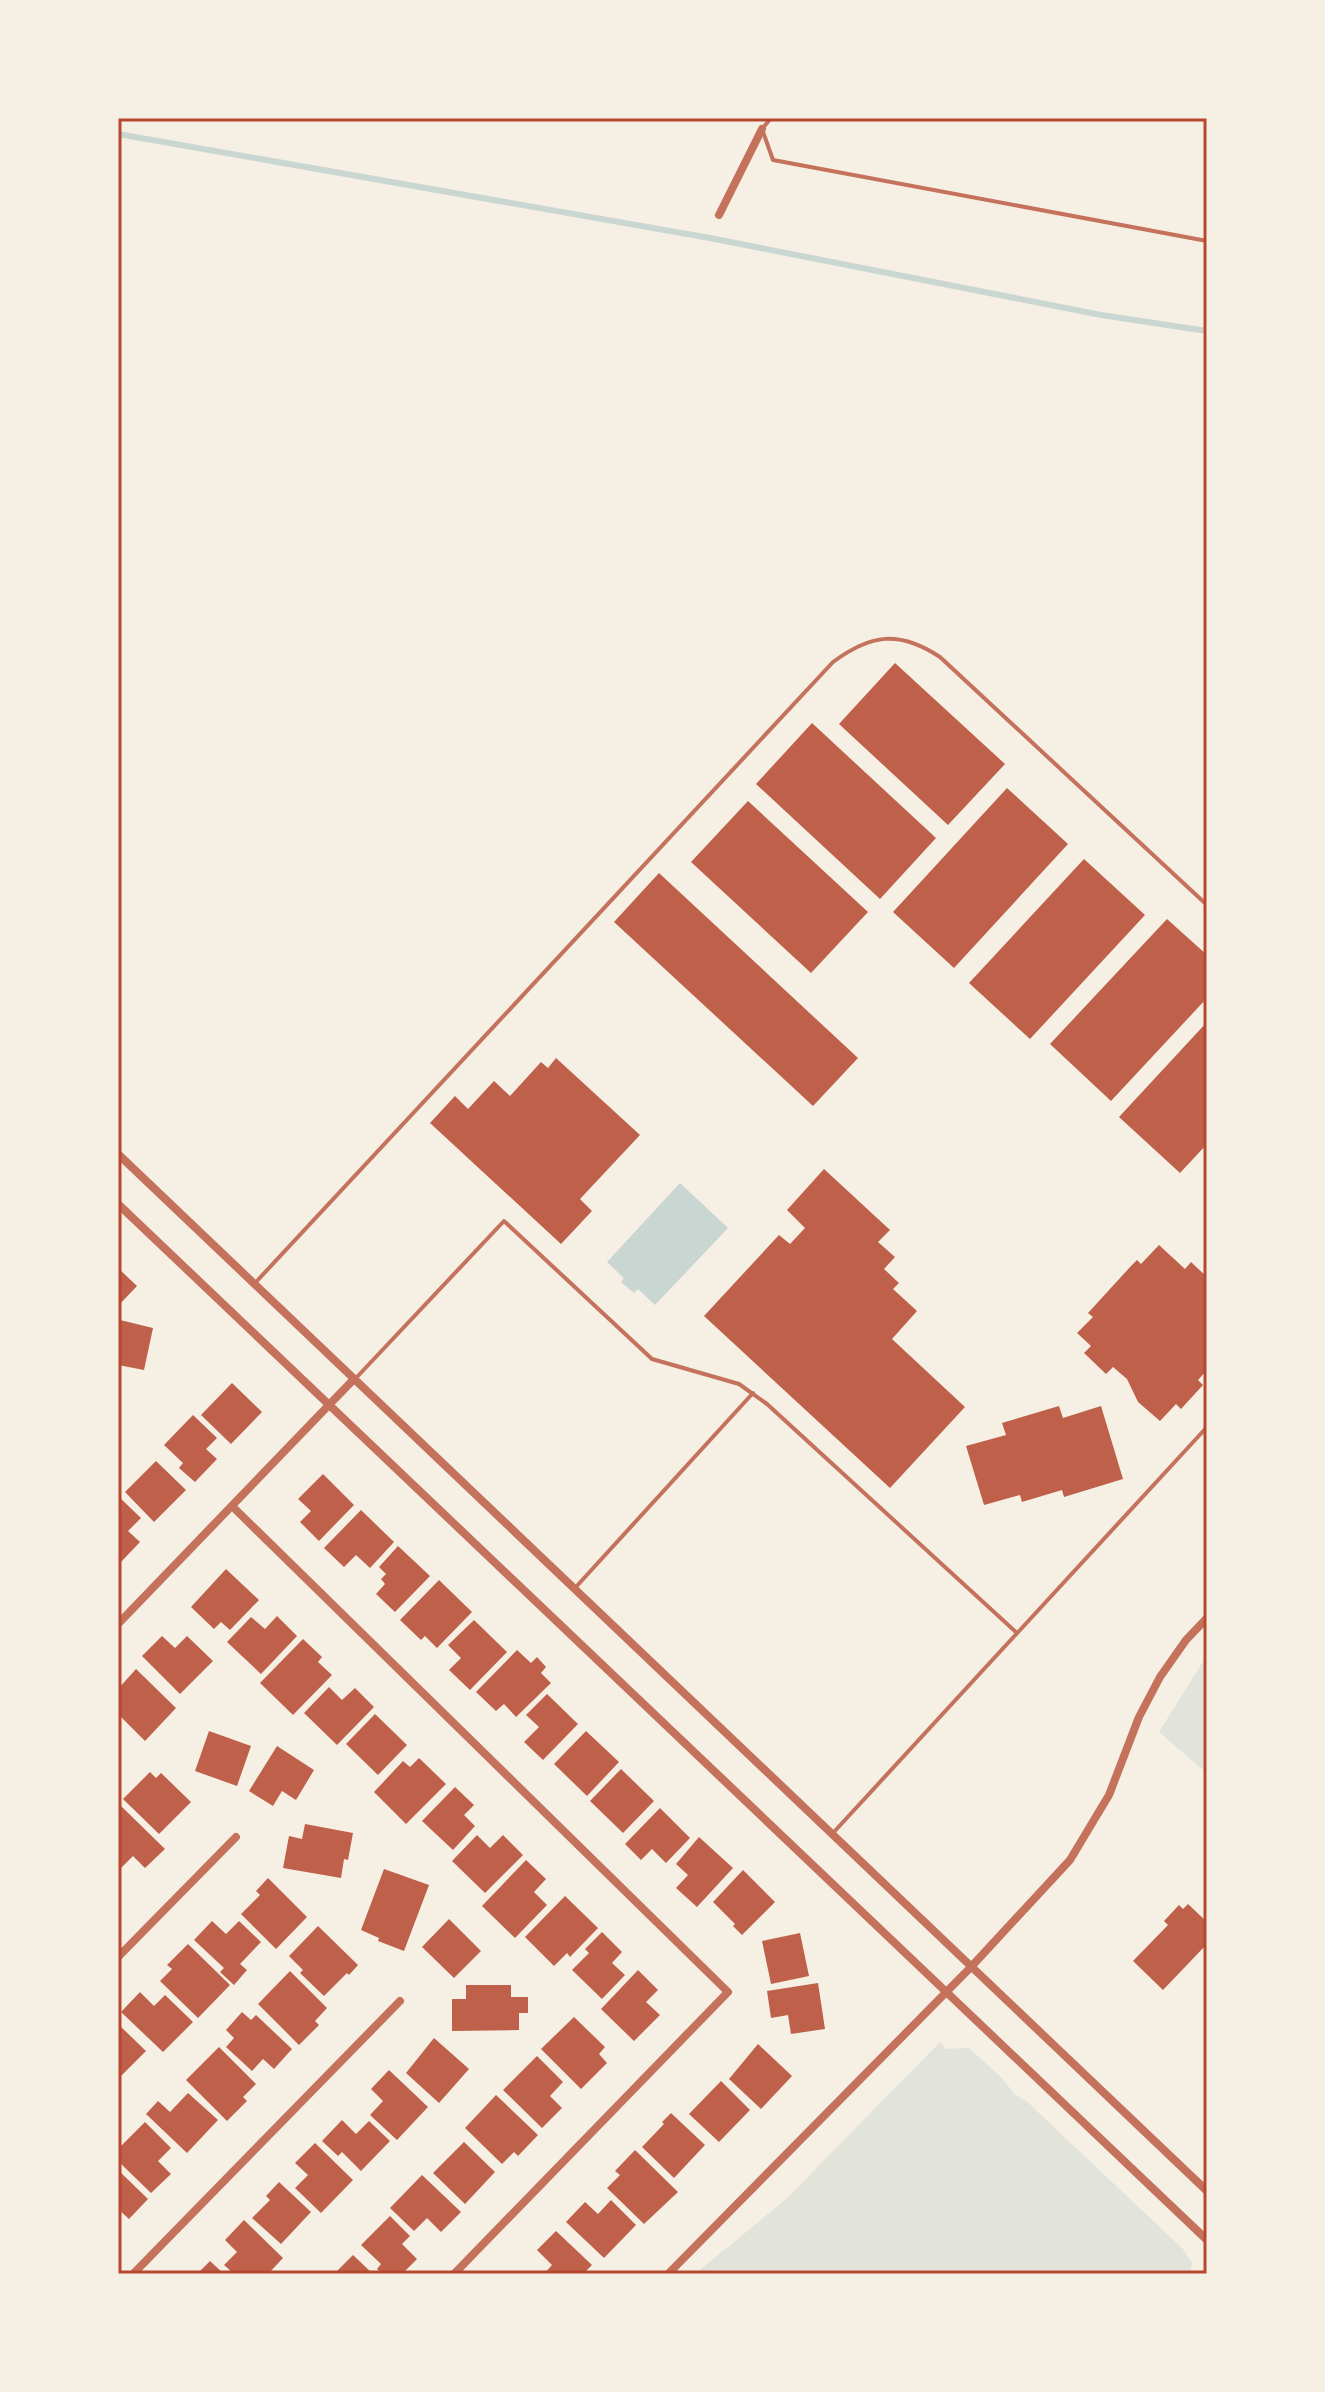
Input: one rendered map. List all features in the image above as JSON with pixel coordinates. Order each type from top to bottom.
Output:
[{"type":"street","points":[[719,215],[762,129]]},
{"type":"street","points":[[118,1154],[1207,2191]]},
{"type":"street","points":[[118,1204],[1207,2240]]},
{"type":"street","points":[[118,1624],[354,1379]]},
{"type":"street","points":[[233,1507],[728,1992],[454,2274]]},
{"type":"street","points":[[668,2274],[971,1967],[1070,1860],[1109,1795],[1139,1717],[1160,1677],[1186,1640],[1207,1618]]},
{"type":"street","points":[[118,1957],[236,1837]]},
{"type":"street","points":[[133,2274],[400,2001]]},
{"type":"lane","points":[[771,118],[762,129],[773,160],[1207,241]]},
{"type":"lane","points":[[254,1284],[833,662],[853,647],[876,640],[899,639],[920,643],[940,657],[1207,905]]},
{"type":"lane","points":[[354,1379],[504,1221],[652,1359],[739,1384],[753,1393],[801,1433],[1017,1633]]},
{"type":"lane","points":[[575,1588],[753,1393]]},
{"type":"lane","points":[[831,1835],[1207,1427]]},
{"type":"shaded area","points":[[680,1183],[728,1228],[655,1305],[638,1289],[634,1293],[621,1282],[624,1278],[607,1262]]},
{"type":"shaded area","points":[[1207,1655],[1207,1773],[1159,1732]]},
{"type":"shaded area","points":[[941,2041],[945,2049],[969,2048],[1003,2079],[1014,2094],[1028,2102],[1183,2249],[1192,2263],[1190,2274],[695,2274],[786,2199]]},
{"type":"building","points":[[895,663],[1005,764],[948,825],[839,724]]},
{"type":"building","points":[[812,723],[936,838],[880,899],[756,784]]},
{"type":"building","points":[[1007,788],[1068,844],[954,968],[893,912]]},
{"type":"building","points":[[748,801],[868,912],[811,973],[691,862]]},
{"type":"building","points":[[1084,859],[1145,915],[1030,1039],[969,983]]},
{"type":"building","points":[[659,873],[858,1058],[813,1106],[614,922]]},
{"type":"building","points":[[1167,919],[1207,955],[1207,998],[1111,1101],[1050,1044]]},
{"type":"building","points":[[1207,1022],[1207,1144],[1180,1173],[1119,1117]]},
{"type":"building","points":[[556,1058],[640,1135],[580,1199],[592,1211],[561,1244],[430,1123],[455,1096],[468,1109],[494,1081],[510,1096],[541,1062],[548,1068]]},
{"type":"building","points":[[824,1169],[890,1230],[878,1242],[895,1257],[884,1269],[899,1283],[893,1289],[917,1311],[892,1339],[965,1407],[890,1488],[704,1316],[779,1235],[790,1244],[805,1228],[787,1210]]},
{"type":"building","points":[[1159,1245],[1185,1269],[1191,1262],[1207,1277],[1207,1370],[1198,1380],[1203,1385],[1181,1409],[1176,1404],[1160,1421],[1138,1402],[1127,1379],[1113,1367],[1106,1374],[1084,1353],[1091,1346],[1077,1333],[1093,1317],[1088,1313],[1131,1266],[1137,1260],[1141,1264]]},
{"type":"building","points":[[118,1268],[137,1286],[118,1306]]},
{"type":"building","points":[[120,1320],[153,1328],[144,1370],[118,1365]]},
{"type":"building","points":[[232,1383],[262,1412],[231,1444],[201,1415]]},
{"type":"building","points":[[1059,1406],[1063,1418],[1101,1406],[1123,1479],[1064,1497],[1062,1490],[1022,1502],[1020,1495],[984,1505],[966,1446],[1006,1435],[1002,1423]]},
{"type":"building","points":[[193,1415],[217,1438],[206,1449],[217,1459],[195,1482],[179,1468],[183,1463],[164,1445]]},
{"type":"building","points":[[156,1461],[186,1490],[154,1522],[125,1492]]},
{"type":"building","points":[[323,1474],[354,1505],[319,1541],[300,1522],[311,1511],[298,1499]]},
{"type":"building","points":[[118,1496],[141,1518],[128,1531],[140,1542],[121,1562],[118,1560]]},
{"type":"building","points":[[361,1510],[394,1542],[370,1568],[356,1555],[344,1567],[324,1548]]},
{"type":"building","points":[[398,1546],[430,1576],[395,1612],[376,1594],[385,1584],[381,1579],[386,1574],[379,1567]]},
{"type":"building","points":[[226,1569],[259,1600],[230,1630],[221,1622],[214,1629],[191,1607]]},
{"type":"building","points":[[439,1580],[472,1612],[437,1648],[425,1636],[421,1640],[400,1620]]},
{"type":"building","points":[[277,1616],[297,1636],[261,1674],[227,1642],[251,1617],[265,1629]]},
{"type":"building","points":[[474,1620],[507,1652],[470,1690],[449,1670],[461,1658],[448,1645]]},
{"type":"building","points":[[162,1636],[175,1648],[187,1636],[213,1661],[180,1694],[142,1656]]},
{"type":"building","points":[[303,1639],[322,1657],[318,1662],[332,1675],[293,1715],[260,1683]]},
{"type":"building","points":[[517,1650],[531,1663],[537,1657],[546,1667],[541,1673],[551,1683],[516,1717],[504,1704],[496,1711],[476,1692]]},
{"type":"building","points":[[136,1669],[176,1708],[145,1741],[118,1714],[118,1689]]},
{"type":"building","points":[[329,1687],[342,1700],[355,1688],[374,1707],[337,1745],[304,1713]]},
{"type":"building","points":[[547,1694],[578,1724],[543,1760],[524,1742],[539,1727],[526,1715]]},
{"type":"building","points":[[375,1714],[407,1745],[378,1775],[346,1744]]},
{"type":"building","points":[[209,1731],[251,1746],[237,1786],[195,1771]]},
{"type":"building","points":[[586,1731],[619,1762],[587,1796],[554,1764]]},
{"type":"building","points":[[277,1746],[314,1770],[296,1800],[282,1791],[273,1806],[249,1791]]},
{"type":"building","points":[[419,1758],[446,1784],[406,1824],[374,1792],[403,1761],[410,1767]]},
{"type":"building","points":[[621,1769],[654,1801],[623,1833],[590,1801]]},
{"type":"building","points":[[150,1772],[156,1778],[161,1773],[191,1802],[159,1834],[123,1799]]},
{"type":"building","points":[[455,1787],[474,1805],[464,1815],[475,1826],[453,1850],[422,1821]]},
{"type":"building","points":[[121,1806],[165,1849],[145,1868],[133,1856],[118,1868],[118,1809]]},
{"type":"building","points":[[660,1808],[690,1838],[666,1863],[652,1849],[641,1860],[625,1844]]},
{"type":"building","points":[[305,1824],[353,1833],[341,1878],[283,1868],[289,1836],[302,1839]]},
{"type":"building","points":[[477,1835],[490,1848],[503,1835],[523,1855],[485,1893],[452,1861]]},
{"type":"building","points":[[699,1837],[733,1868],[697,1907],[676,1888],[688,1875],[676,1864]]},
{"type":"building","points":[[526,1860],[546,1879],[534,1892],[547,1905],[515,1938],[482,1906]]},
{"type":"building","points":[[384,1869],[429,1885],[404,1951],[378,1941],[379,1938],[361,1930]]},
{"type":"building","points":[[743,1870],[775,1902],[742,1935],[713,1902]]},
{"type":"building","points":[[268,1878],[307,1917],[276,1949],[241,1914],[260,1895],[256,1891]]},
{"type":"building","points":[[565,1896],[598,1928],[570,1957],[567,1953],[554,1966],[525,1937]]},
{"type":"building","points":[[1188,1904],[1207,1922],[1207,1944],[1163,1990],[1133,1961],[1168,1925],[1164,1921],[1179,1905],[1183,1909]]},
{"type":"building","points":[[449,1919],[481,1951],[454,1978],[422,1947]]},
{"type":"building","points":[[212,1921],[226,1934],[239,1921],[261,1942],[240,1964],[247,1970],[234,1985],[220,1972],[224,1968],[194,1940]]},
{"type":"building","points":[[318,1926],[358,1965],[324,1996],[300,1973],[303,1970],[289,1956]]},
{"type":"building","points":[[602,1932],[622,1952],[612,1963],[625,1975],[602,1999],[572,1970],[589,1953],[585,1949]]},
{"type":"building","points":[[800,1933],[809,1976],[771,1984],[762,1941]]},
{"type":"building","points":[[188,1944],[230,1985],[198,2018],[160,1981],[172,1969],[167,1965]]},
{"type":"building","points":[[638,1970],[658,1990],[646,2002],[660,2015],[634,2041],[601,2009]]},
{"type":"building","points":[[290,1971],[327,2008],[315,2021],[319,2025],[299,2045],[258,2004]]},
{"type":"building","points":[[818,1983],[825,2029],[791,2034],[788,2015],[771,2018],[767,1991]]},
{"type":"building","points":[[466,1985],[511,1985],[511,1997],[528,1997],[528,2013],[519,2013],[519,2030],[452,2031],[452,1999],[466,1999]]},
{"type":"building","points":[[140,1992],[154,2006],[165,1995],[193,2022],[163,2052],[121,2012]]},
{"type":"building","points":[[242,2012],[251,2020],[256,2015],[292,2049],[274,2069],[263,2059],[252,2071],[226,2047],[234,2038],[226,2030]]},
{"type":"building","points":[[574,2017],[605,2047],[599,2054],[607,2063],[581,2089],[541,2049]]},
{"type":"building","points":[[118,2024],[146,2051],[118,2079]]},
{"type":"building","points":[[434,2038],[469,2069],[439,2103],[406,2073]]},
{"type":"building","points":[[758,2044],[792,2076],[761,2109],[729,2079]]},
{"type":"building","points":[[219,2047],[256,2084],[243,2097],[247,2101],[227,2121],[186,2080]]},
{"type":"building","points":[[537,2056],[563,2082],[550,2096],[562,2108],[542,2128],[503,2090]]},
{"type":"building","points":[[389,2070],[428,2107],[397,2140],[370,2115],[383,2101],[371,2089]]},
{"type":"building","points":[[721,2081],[750,2110],[719,2142],[689,2114]]},
{"type":"building","points":[[188,2093],[218,2120],[187,2153],[146,2114],[158,2101],[170,2112]]},
{"type":"building","points":[[496,2095],[538,2135],[518,2156],[514,2152],[502,2164],[465,2128]]},
{"type":"building","points":[[671,2113],[705,2145],[674,2178],[642,2147]]},
{"type":"building","points":[[342,2120],[356,2134],[369,2121],[390,2141],[361,2171],[342,2152],[338,2156],[322,2141]]},
{"type":"building","points":[[145,2122],[171,2148],[158,2161],[171,2174],[151,2193],[118,2161],[118,2149]]},
{"type":"building","points":[[464,2142],[495,2172],[465,2204],[433,2173]]},
{"type":"building","points":[[315,2143],[353,2180],[321,2213],[295,2188],[308,2175],[295,2163]]},
{"type":"building","points":[[635,2150],[678,2192],[644,2224],[607,2188],[620,2175],[615,2171]]},
{"type":"building","points":[[118,2170],[148,2199],[129,2219],[118,2209]]},
{"type":"building","points":[[422,2175],[461,2212],[441,2232],[427,2218],[414,2231],[390,2208]]},
{"type":"building","points":[[279,2182],[311,2212],[281,2244],[252,2218],[270,2200],[266,2196]]},
{"type":"building","points":[[611,2200],[636,2225],[604,2258],[566,2222],[585,2202],[598,2214]]},
{"type":"building","points":[[390,2216],[410,2236],[402,2244],[417,2259],[402,2274],[382,2274],[377,2269],[381,2264],[361,2245]]},
{"type":"building","points":[[244,2220],[283,2258],[268,2274],[234,2274],[224,2265],[237,2252],[225,2240]]},
{"type":"building","points":[[556,2231],[592,2265],[583,2274],[544,2274],[552,2265],[537,2250]]},
{"type":"building","points":[[353,2255],[373,2274],[334,2274]]},
{"type":"building","points":[[210,2261],[224,2274],[197,2274]]},
{"type":"waterway","points":[[118,134],[710,238],[1101,315],[1207,331]]}]
